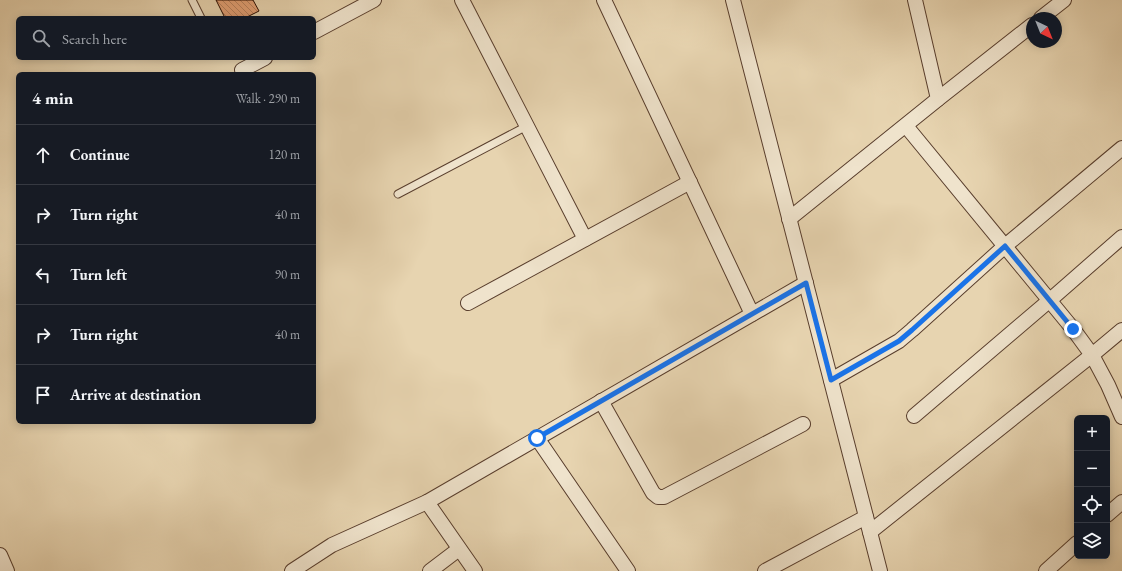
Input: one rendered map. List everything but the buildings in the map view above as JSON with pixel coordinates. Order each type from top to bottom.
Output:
[{"type":"street","points":[[316,31],[358,4],[374,0]]},
{"type":"street","points":[[462,0],[585,239]]},
{"type":"street","points":[[604,0],[752,314]]},
{"type":"street","points":[[733,0],[880,571]]},
{"type":"street","points":[[915,0],[938,99]]},
{"type":"street","points":[[1049,12],[1064,0]]},
{"type":"street","points":[[789,219],[1026,30]]},
{"type":"street","points":[[242,70],[261,60]]},
{"type":"street","points":[[906,126],[1073,329],[1092,355],[1108,385],[1122,417]]},
{"type":"street","points":[[831,380],[899,341],[1005,246],[1122,148]]},
{"type":"street","points":[[468,303],[690,182]]},
{"type":"street","points":[[914,416],[1122,237]]},
{"type":"street","points":[[292,571],[332,545],[427,502],[806,283]]},
{"type":"street","points":[[870,532],[1122,330]]},
{"type":"street","points":[[601,401],[653,493],[664,497],[803,424]]},
{"type":"street","points":[[537,438],[628,571]]},
{"type":"street","points":[[427,502],[474,571]]},
{"type":"street","points":[[1110,512],[1122,502]]},
{"type":"street","points":[[765,571],[866,517]]},
{"type":"street","points":[[1046,571],[1074,546]]},
{"type":"street","points":[[430,571],[459,549]]},
{"type":"street","points":[[0,555],[7,571]]},
{"type":"lane","points":[[192,0],[200,16]]},
{"type":"lane","points":[[398,194],[527,126]]},
{"type":"route","points":[[537,438],[806,283],[831,380],[899,341],[1005,246],[1073,329]]}]
